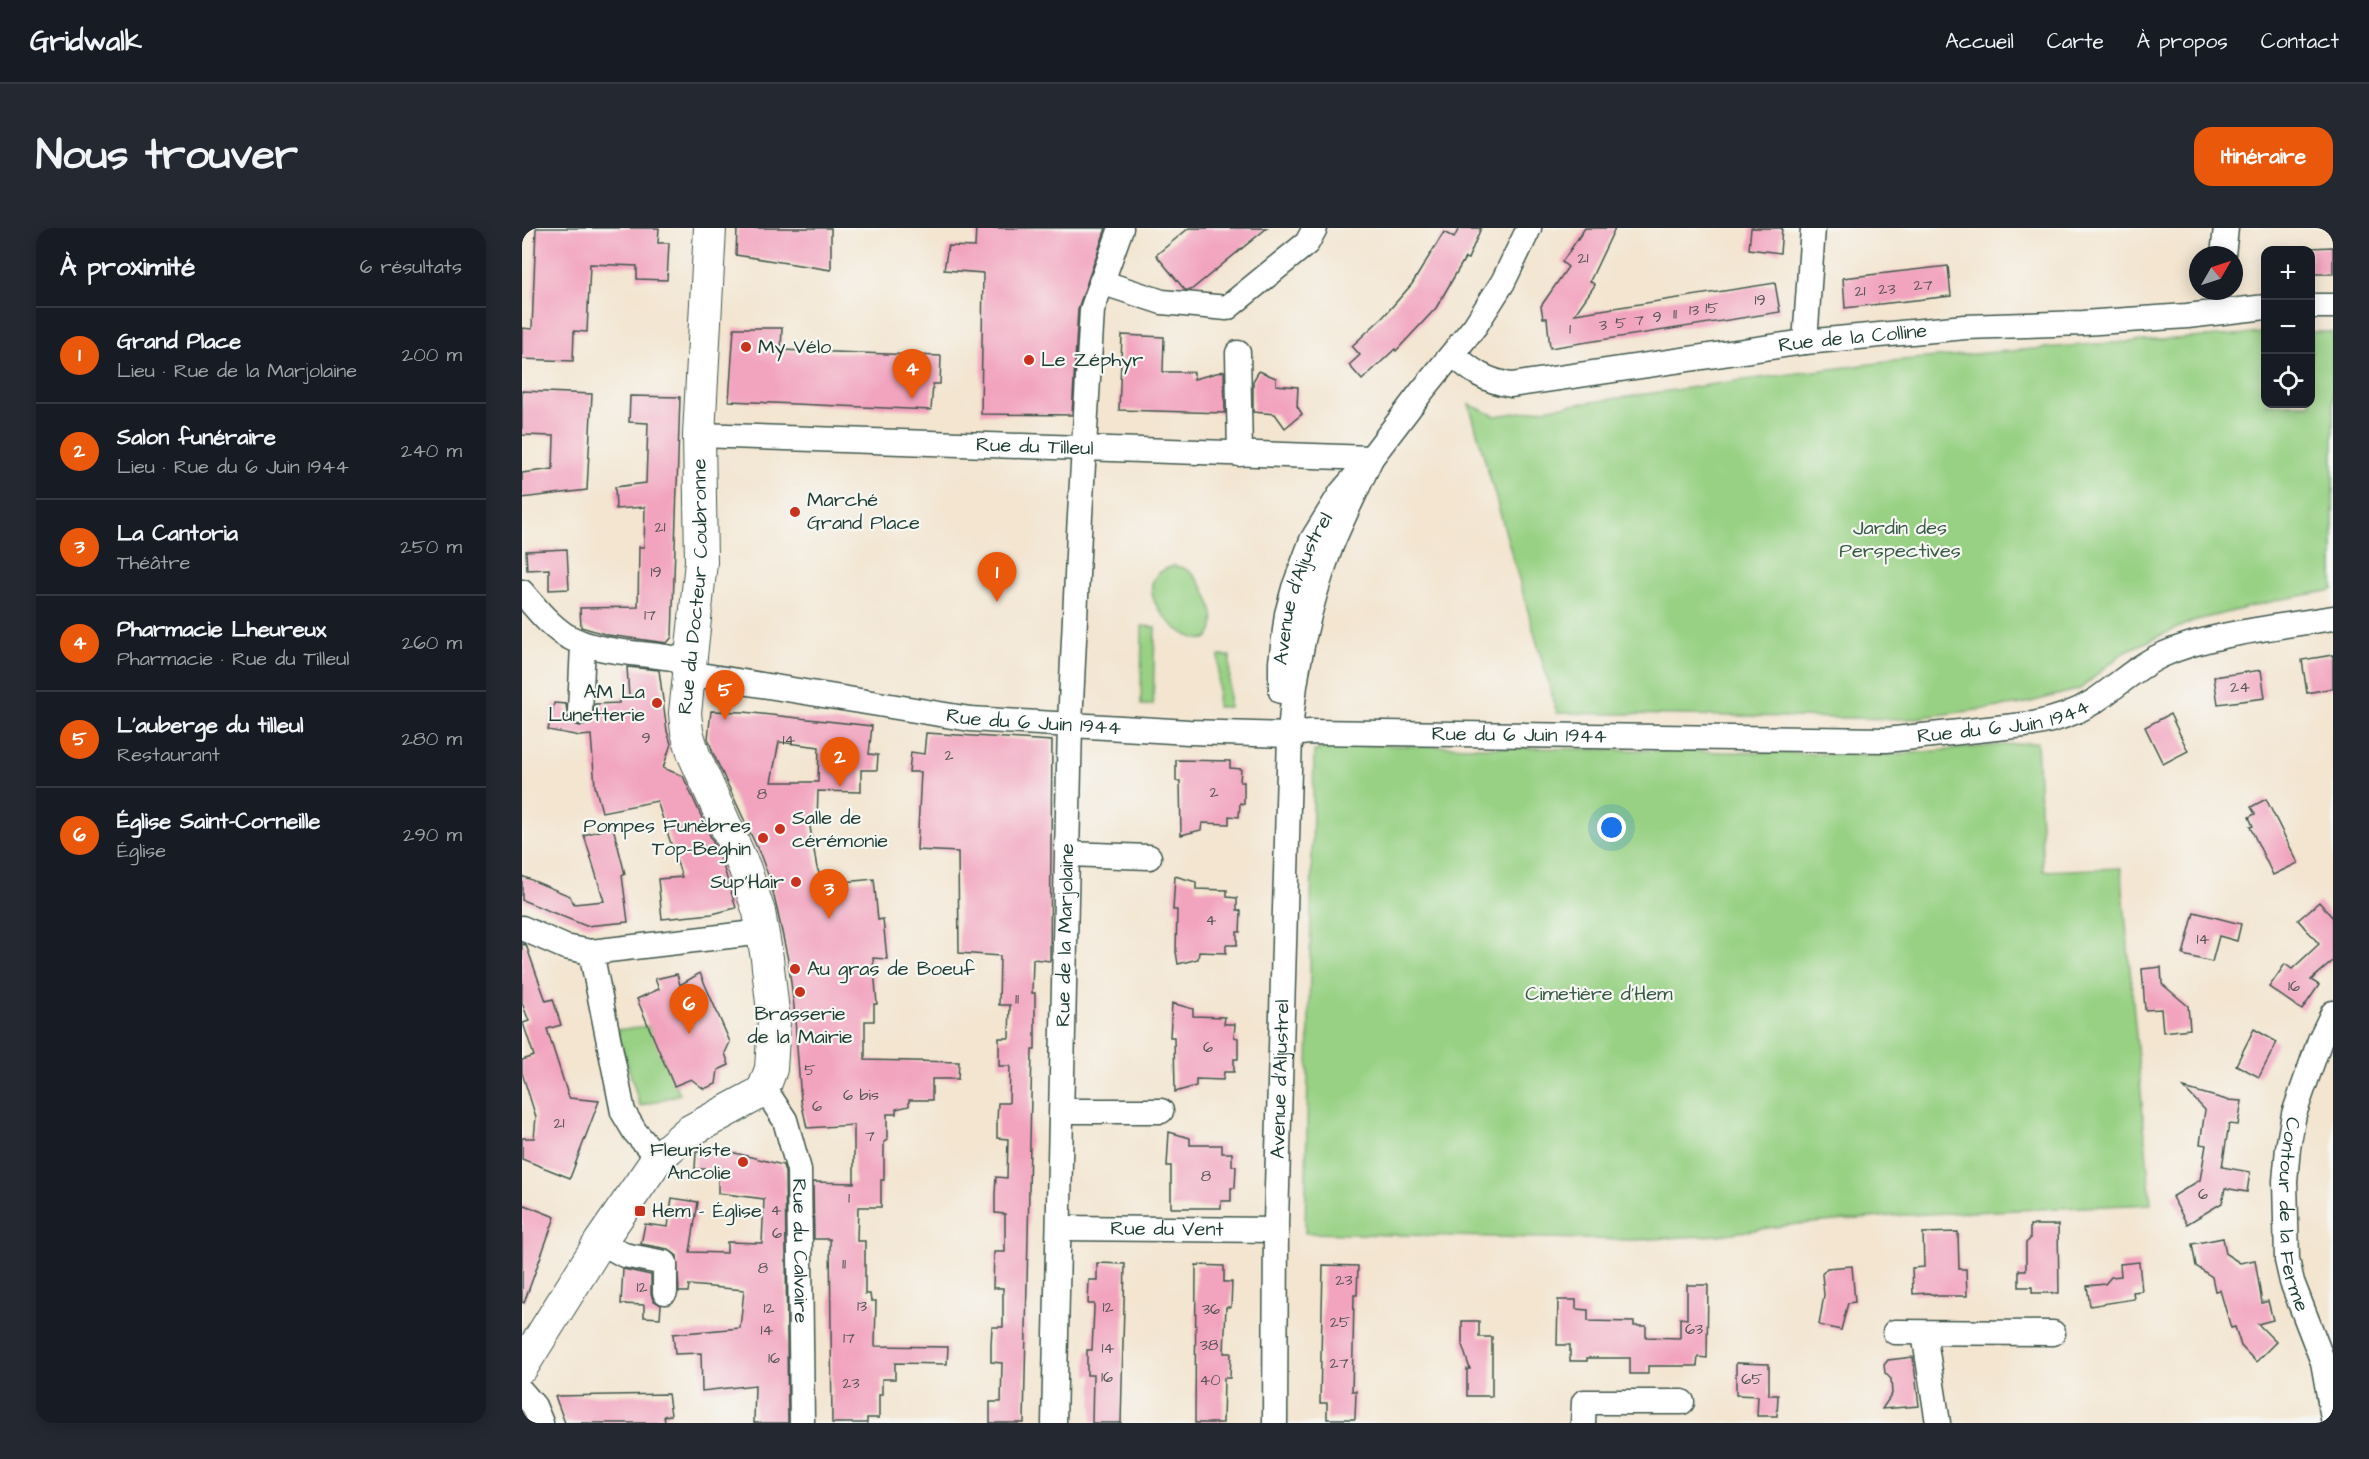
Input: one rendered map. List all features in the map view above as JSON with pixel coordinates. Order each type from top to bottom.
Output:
[{"type":"main road","name":"Rue du Docteur Coubronne","points":[[710,228],[699,435],[701,562],[685,713],[687,732],[704,778],[745,869],[763,932],[775,1034],[771,1069],[764,1088]]},
{"type":"main road","points":[[522,1367],[600,1242],[658,1158],[688,1132],[752,1099],[764,1088]]},
{"type":"street","name":"Rue de la Marjolaine","points":[[1054,1423],[1070,724],[1092,310],[1121,228]]},
{"type":"street","points":[[1101,282],[1162,302],[1227,308],[1306,243],[1316,228]]},
{"type":"street","name":"Avenue d'Aljustrel","points":[[1275,1423],[1276,1230],[1290,735],[1281,696],[1281,662],[1287,614],[1312,540],[1326,513],[1454,354],[1493,299],[1529,228]]},
{"type":"street","points":[[1805,342],[1813,228]]},
{"type":"street","points":[[2224,246],[2226,228]]},
{"type":"street","name":"Rue de la Colline","points":[[1454,354],[1467,367],[1492,382],[1510,385],[1805,342],[1965,327],[2069,324],[2187,316],[2218,302],[2261,307]]},
{"type":"street","points":[[2315,306],[2333,306]]},
{"type":"street","points":[[1238,353],[1240,454]]},
{"type":"street","name":"Rue du Tilleul","points":[[699,435],[1371,458]]},
{"type":"street","points":[[522,592],[554,626],[583,644],[678,659],[688,673]]},
{"type":"street","name":"Rue du 6 Juin 1944","points":[[688,673],[969,719],[1189,732],[1290,735],[1309,732],[1886,740],[2021,726],[2056,719],[2075,712],[2145,665],[2174,650],[2221,638],[2333,618]]},
{"type":"street","points":[[580,711],[583,644]]},
{"type":"street","points":[[1068,854],[1149,857]]},
{"type":"street","points":[[522,928],[565,947],[591,952],[763,932]]},
{"type":"street","points":[[591,952],[623,1112],[635,1132],[658,1158]]},
{"type":"street","name":"Contour de la Ferme","points":[[2333,1013],[2320,1040],[2294,1114],[2285,1180],[2287,1260],[2292,1282],[2323,1362],[2333,1418]]},
{"type":"street","name":"Rue du Calvaire","points":[[764,1088],[785,1120],[799,1170],[802,1423]]},
{"type":"street","points":[[1062,1111],[1161,1111]]},
{"type":"street","name":"Rue du Vent","points":[[1059,1228],[1276,1230]]},
{"type":"street","points":[[600,1242],[624,1255],[665,1263],[665,1292]]},
{"type":"street","points":[[1895,1332],[2053,1333]]},
{"type":"street","points":[[1924,1333],[1938,1423]]},
{"type":"street","points":[[522,1392],[534,1406],[541,1423]]},
{"type":"street","points":[[1583,1423],[1584,1402],[1682,1402]]},
{"type":"green space","name":"Jardin des Perspectives","points":[[2315,332],[2333,332],[2333,590],[2278,600],[2193,621],[2124,652],[2080,689],[2023,704],[1907,719],[1557,713],[1469,404],[1495,416],[1736,381],[1902,360],[2261,333],[2261,408],[2315,408]]},
{"type":"green space","points":[[1174,566],[1183,568],[1197,579],[1212,608],[1213,628],[1210,635],[1201,639],[1189,636],[1175,627],[1154,601],[1152,587],[1157,575]]},
{"type":"green space","points":[[1142,626],[1155,627],[1153,705],[1141,705]]},
{"type":"green space","points":[[1219,656],[1230,656],[1229,707],[1217,707]]},
{"type":"green space","name":"Cimetière d'Hem","points":[[2037,742],[2043,871],[2121,868],[2151,1204],[1904,1215],[1789,1225],[1719,1235],[1635,1240],[1305,1233],[1314,751],[1320,750],[1321,744],[1888,755]]},
{"type":"green space","points":[[649,1026],[680,1094],[640,1106],[617,1030]]},
{"type":"building","points":[[536,228],[659,228],[658,243],[669,243],[667,280],[637,279],[637,266],[590,264],[587,332],[574,331],[573,361],[522,359],[522,328],[532,329]]},
{"type":"building","points":[[737,228],[831,228],[831,270],[736,255]]},
{"type":"building","name":"Le Zéphyr","points":[[976,228],[1106,228],[1078,309],[1072,415],[981,414],[983,273],[944,270],[948,246],[975,247]]},
{"type":"building","points":[[1189,228],[1267,228],[1191,290],[1185,290],[1156,255]]},
{"type":"building","points":[[1459,228],[1481,228],[1468,259],[1465,258],[1436,308],[1396,351],[1395,349],[1362,380],[1349,365],[1360,355],[1352,346],[1384,316],[1412,284],[1444,232],[1454,238]]},
{"type":"building","points":[[1585,228],[1615,228],[1590,281],[1595,285],[1575,314],[1775,283],[1780,312],[1550,348],[1547,318],[1543,318],[1541,306],[1568,267],[1562,262]]},
{"type":"building","points":[[1751,228],[1782,228],[1780,253],[1749,249]]},
{"type":"building","points":[[2333,247],[2333,274],[2315,274],[2315,248]]},
{"type":"building","points":[[1948,266],[1951,296],[1845,308],[1843,278]]},
{"type":"building","points":[[734,328],[782,328],[781,350],[941,356],[940,384],[933,384],[931,410],[729,401]]},
{"type":"building","points":[[1122,335],[1164,337],[1163,372],[1194,372],[1194,379],[1224,371],[1225,413],[1119,410]]},
{"type":"building","points":[[1259,371],[1276,378],[1276,385],[1298,387],[1297,406],[1302,414],[1285,428],[1275,414],[1253,412],[1253,381]]},
{"type":"building","points":[[522,391],[592,394],[587,490],[522,498],[522,473],[553,469],[554,436],[522,435]]},
{"type":"building","points":[[630,396],[680,397],[672,637],[667,643],[608,635],[581,627],[580,608],[638,607],[639,547],[644,547],[645,507],[616,509],[615,487],[646,483],[648,423],[629,422]]},
{"type":"building","points":[[567,549],[569,589],[549,590],[549,569],[527,570],[526,551]]},
{"type":"building","points":[[2333,655],[2333,688],[2307,693],[2302,660]]},
{"type":"building","points":[[627,667],[659,670],[667,731],[671,744],[663,768],[683,776],[722,862],[736,908],[712,914],[662,919],[658,879],[682,877],[657,801],[602,812],[595,786],[591,735],[580,736],[548,730],[554,703],[566,704],[568,719],[580,726],[592,720],[595,704],[619,703],[619,699],[629,697]]},
{"type":"building","points":[[2261,670],[2265,698],[2218,704],[2214,677]]},
{"type":"building","points":[[711,711],[744,712],[872,726],[869,754],[878,755],[877,770],[861,770],[861,792],[818,791],[817,821],[809,821],[817,868],[824,884],[874,879],[878,920],[883,919],[887,959],[873,958],[877,1004],[874,1004],[874,1021],[865,1021],[865,1060],[959,1062],[958,1079],[932,1079],[932,1100],[909,1100],[909,1106],[896,1109],[896,1114],[887,1114],[881,1207],[858,1207],[857,1241],[865,1241],[865,1294],[870,1294],[871,1301],[876,1301],[875,1346],[948,1347],[947,1364],[895,1363],[895,1379],[882,1379],[879,1418],[867,1418],[867,1423],[832,1423],[830,1239],[814,1239],[813,1182],[854,1183],[854,1125],[807,1128],[801,1101],[788,960],[770,880],[708,738]],"holes":[[[779,742],[819,747],[818,782],[771,782]]]},
{"type":"building","points":[[2170,714],[2188,751],[2163,764],[2145,727]]},
{"type":"building","points":[[926,733],[1052,741],[1050,961],[1033,959],[1035,1050],[1032,1050],[1024,1423],[990,1423],[990,1402],[1001,1402],[1002,1363],[991,1362],[991,1345],[992,1327],[1003,1327],[1003,1288],[993,1288],[994,1252],[1005,1252],[1005,1214],[995,1213],[995,1195],[996,1177],[1007,1178],[1008,1139],[997,1138],[997,1121],[998,1103],[1009,1103],[1010,1066],[999,1066],[999,1038],[1009,1038],[1010,1005],[999,1005],[1000,956],[959,953],[958,852],[917,850],[921,772],[909,772],[911,752],[924,754]]},
{"type":"building","points":[[1176,760],[1230,761],[1230,768],[1241,769],[1240,782],[1244,782],[1244,804],[1240,803],[1239,817],[1229,816],[1229,824],[1202,823],[1201,830],[1181,835],[1180,781],[1176,781]]},
{"type":"building","points":[[2266,799],[2298,863],[2273,875],[2250,827],[2253,826],[2249,817],[2255,814],[2251,807]]},
{"type":"building","points":[[613,827],[625,874],[622,875],[628,922],[586,926],[522,900],[522,876],[570,896],[574,904],[604,901],[584,835]]},
{"type":"building","points":[[1175,876],[1196,882],[1196,889],[1227,890],[1227,897],[1237,898],[1237,910],[1241,911],[1237,945],[1226,945],[1226,953],[1199,952],[1198,959],[1178,964],[1177,910],[1173,910]]},
{"type":"building","points":[[2319,902],[2333,918],[2333,961],[2311,980],[2319,985],[2302,1010],[2269,987],[2285,964],[2292,969],[2319,944],[2298,920]]},
{"type":"building","points":[[2194,912],[2241,924],[2237,941],[2219,936],[2212,962],[2183,955]]},
{"type":"building","points":[[522,944],[526,945],[546,1001],[553,999],[561,1025],[547,1029],[569,1098],[599,1101],[570,1178],[522,1159],[522,1138],[534,1138],[536,1117],[522,1073],[522,1060],[534,1056],[523,1023],[529,1021],[522,1003]]},
{"type":"building","points":[[2161,967],[2162,984],[2188,1006],[2190,1029],[2163,1032],[2161,1009],[2145,1010],[2142,969]]},
{"type":"building","points":[[700,973],[730,1042],[725,1053],[729,1065],[718,1070],[716,1084],[704,1089],[691,1079],[674,1086],[637,999],[659,989],[655,979],[677,974],[680,985]]},
{"type":"building","points":[[1172,1003],[1193,1009],[1193,1016],[1225,1017],[1224,1024],[1235,1024],[1234,1037],[1238,1038],[1238,1059],[1234,1059],[1234,1072],[1224,1072],[1223,1080],[1196,1079],[1196,1086],[1175,1092],[1174,1037],[1170,1037]]},
{"type":"building","points":[[2254,1029],[2277,1042],[2259,1077],[2236,1065]]},
{"type":"building","points":[[2184,1088],[2227,1100],[2242,1101],[2238,1125],[2229,1124],[2222,1167],[2250,1172],[2247,1192],[2225,1188],[2222,1203],[2187,1224],[2172,1197],[2200,1180],[2206,1145],[2200,1144],[2205,1110]]},
{"type":"building","points":[[1169,1132],[1190,1138],[1190,1145],[1222,1145],[1222,1153],[1232,1153],[1232,1166],[1236,1166],[1235,1188],[1231,1188],[1231,1201],[1221,1201],[1221,1208],[1171,1208],[1171,1166],[1167,1166]]},
{"type":"building","points":[[696,1152],[731,1152],[783,1165],[785,1172],[788,1423],[754,1423],[755,1385],[702,1391],[701,1353],[675,1354],[673,1334],[740,1328],[744,1290],[689,1285],[688,1292],[679,1292],[677,1256],[668,1249],[641,1244],[645,1224],[668,1227],[672,1198],[698,1202],[690,1252],[727,1253],[727,1242],[762,1243],[764,1199],[718,1193],[718,1169],[695,1169]]},
{"type":"building","points":[[522,1204],[555,1217],[524,1303],[522,1302]]},
{"type":"building","points":[[2030,1225],[2058,1225],[2059,1293],[2032,1293],[2032,1287],[2019,1287],[2019,1270],[2026,1270],[2026,1243],[2030,1239]]},
{"type":"building","points":[[1958,1232],[1959,1269],[1966,1269],[1967,1296],[1913,1294],[1912,1268],[1924,1267],[1923,1233]]},
{"type":"building","points":[[2223,1238],[2226,1254],[2240,1263],[2255,1260],[2262,1303],[2268,1301],[2273,1320],[2258,1324],[2276,1342],[2256,1362],[2241,1346],[2235,1327],[2231,1328],[2220,1290],[2215,1291],[2212,1277],[2196,1266],[2192,1244]]},
{"type":"building","points":[[2139,1262],[2142,1291],[2133,1292],[2134,1299],[2090,1306],[2087,1286],[2105,1284],[2111,1277],[2121,1276],[2120,1264]]},
{"type":"building","points":[[1097,1263],[1125,1264],[1121,1423],[1092,1423],[1093,1375],[1087,1375],[1087,1350],[1092,1350],[1094,1304],[1088,1304],[1089,1280],[1097,1280]]},
{"type":"building","points":[[1196,1265],[1224,1266],[1224,1282],[1232,1282],[1231,1307],[1226,1307],[1224,1353],[1231,1353],[1230,1378],[1224,1378],[1223,1423],[1195,1423]]},
{"type":"building","points":[[1323,1265],[1358,1266],[1357,1295],[1354,1295],[1352,1391],[1356,1391],[1355,1419],[1327,1419],[1327,1403],[1320,1403]]},
{"type":"building","points":[[1852,1266],[1855,1302],[1848,1303],[1841,1330],[1819,1325],[1824,1295],[1822,1274],[1827,1268]]},
{"type":"building","points":[[623,1269],[651,1275],[651,1293],[653,1300],[661,1305],[660,1318],[644,1317],[644,1305],[621,1304]]},
{"type":"building","points":[[1687,1285],[1708,1285],[1707,1358],[1698,1357],[1697,1366],[1648,1366],[1648,1374],[1630,1374],[1630,1358],[1587,1358],[1587,1361],[1570,1361],[1570,1345],[1557,1345],[1558,1300],[1576,1300],[1576,1309],[1588,1310],[1588,1321],[1634,1322],[1634,1326],[1646,1326],[1646,1337],[1680,1338],[1680,1318],[1687,1319]]},
{"type":"building","points":[[1462,1321],[1479,1321],[1479,1337],[1492,1337],[1492,1396],[1467,1396],[1467,1369],[1470,1369],[1462,1345]]},
{"type":"building","points":[[1913,1357],[1919,1406],[1882,1409],[1892,1394],[1891,1379],[1885,1373],[1884,1365],[1888,1360]]},
{"type":"building","points":[[1736,1363],[1769,1364],[1769,1395],[1778,1395],[1777,1416],[1757,1416],[1758,1396],[1736,1395]]},
{"type":"building","points":[[668,1394],[671,1415],[664,1416],[665,1423],[565,1423],[555,1396]]},
{"type":"place","name":"My Vélo","points":[[746,347]]},
{"type":"place","name":"Le Zéphyr","points":[[1029,360]]},
{"type":"place","name":"Pharmacie Lheureux","points":[[912,399]]},
{"type":"place","name":"Marché Grand Place","points":[[795,512]]},
{"type":"place","name":"Grand Place","points":[[997,602]]},
{"type":"place","name":"AM La Lunetterie","points":[[657,703]]},
{"type":"place","name":"L'auberge du tilleul","points":[[725,720]]},
{"type":"place","name":"Salon funéraire","points":[[840,787]]},
{"type":"place","name":"Salle de cérémonie","points":[[780,829]]},
{"type":"place","name":"Pompes Funèbres Top-Beghin","points":[[763,838]]},
{"type":"place","name":"Sup'Hair","points":[[796,882]]},
{"type":"place","name":"La Cantoria","points":[[829,919]]},
{"type":"place","name":"Au gras de Boeuf","points":[[795,969]]},
{"type":"place","name":"Brasserie de la Mairie","points":[[800,992]]},
{"type":"place","name":"Église Saint-Corneille","points":[[689,1034]]},
{"type":"place","name":"Fleuriste Ancolie","points":[[743,1162]]},
{"type":"place","name":"Hem – Église","points":[[640,1211]]}]
